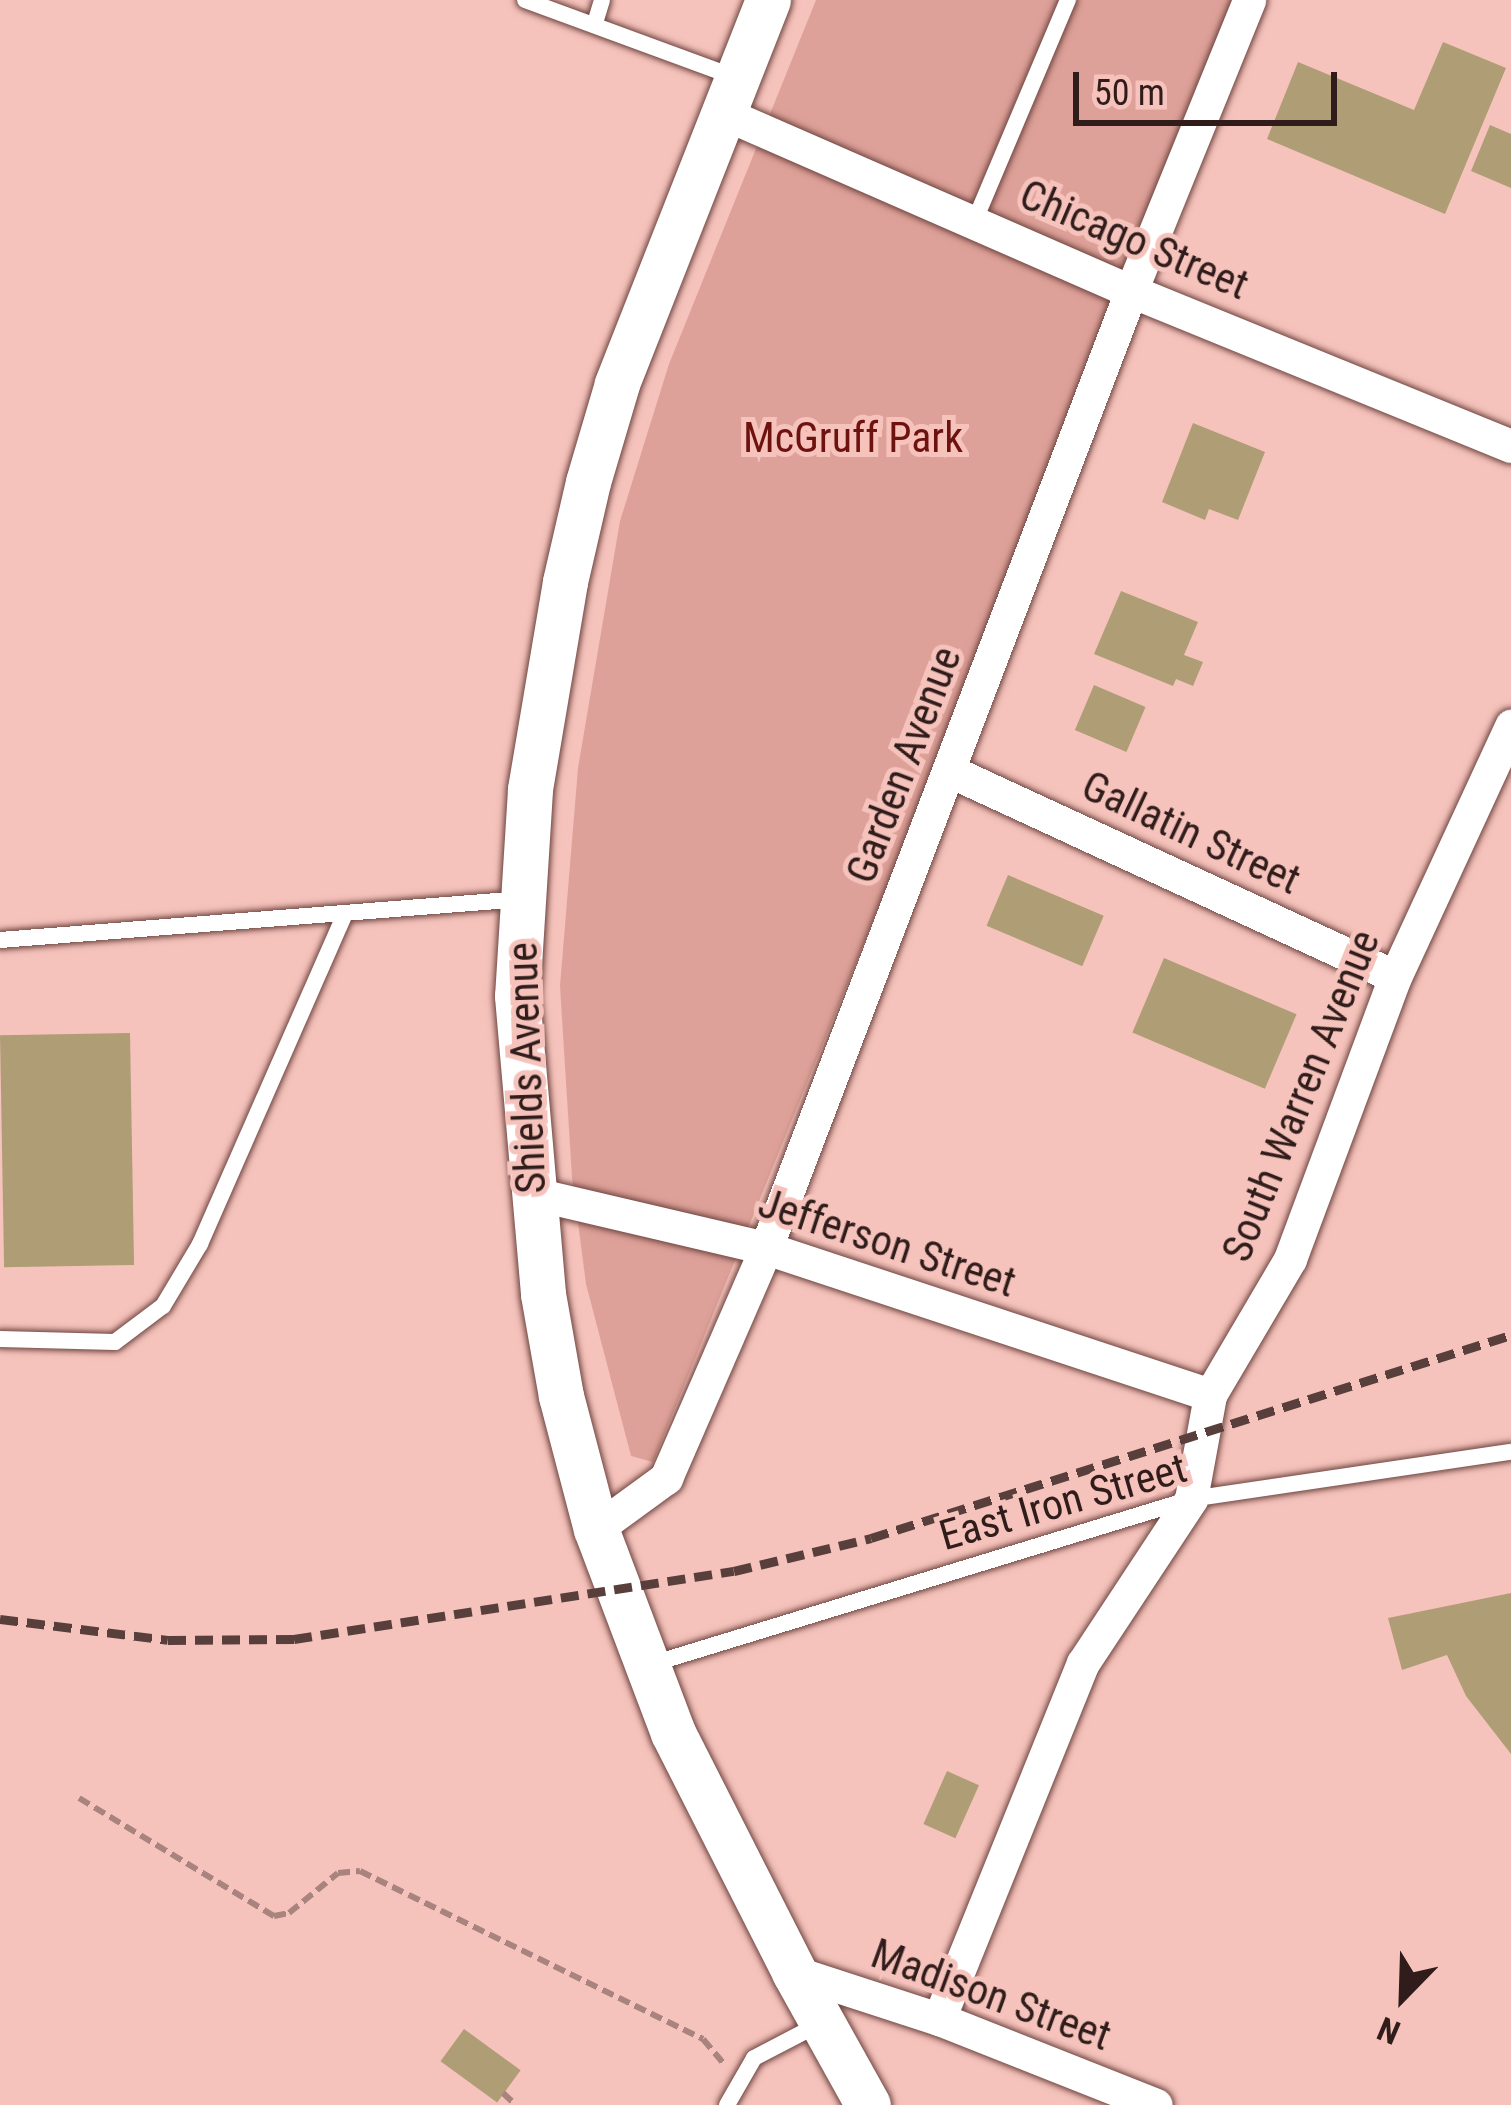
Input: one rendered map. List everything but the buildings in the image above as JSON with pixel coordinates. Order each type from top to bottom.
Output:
[{"type":"main road","name":"Shields Avenue","points":[[768,0],[617,384],[588,482],[565,581],[530,790],[517,995],[531,1193],[561,1396],[596,1529],[673,1733],[794,1972],[868,2105]]},
{"type":"street","name":"Garden Avenue","points":[[596,1529],[666,1478],[766,1248],[1131,291],[1249,0]]},
{"type":"street","name":"Chicago Street","points":[[730,96],[975,220],[1131,291],[1511,446]]},
{"type":"street","name":"South Warren Avenue","points":[[939,2019],[1083,1663],[1191,1499],[1210,1395],[1290,1259],[1395,977],[1511,726]]},
{"type":"street","name":"Gallatin Street","points":[[950,771],[1395,977]]},
{"type":"street","name":"Jefferson Street","points":[[531,1193],[766,1248],[1210,1395]]},
{"type":"street","name":"Madison Street","points":[[794,1972],[939,2019],[1156,2105]]},
{"type":"lane","points":[[525,0],[595,23],[730,96]]},
{"type":"lane","points":[[595,23],[602,0]]},
{"type":"lane","points":[[975,220],[1067,0]]},
{"type":"lane","points":[[0,940],[523,899]]},
{"type":"lane","points":[[0,1339],[115,1342],[163,1306],[200,1244],[345,913]]},
{"type":"lane","name":"East Iron Street","points":[[646,1666],[1191,1499],[1511,1452]]},
{"type":"lane","points":[[727,2105],[754,2058],[822,2023]]},
{"type":"path","points":[[79,1798],[274,1916],[289,1913],[338,1874],[359,1870],[703,2039],[737,2081]]},
{"type":"path","points":[[503,2093],[516,2105]]},
{"type":"green space","name":"McGruff Park","points":[[816,0],[1247,0],[653,1462],[631,1456],[586,1284],[572,1177],[560,986],[578,768],[620,521],[669,364]]},
{"type":"railway","points":[[0,1619],[168,1640],[294,1639],[734,1571],[871,1538],[1511,1335]]}]
